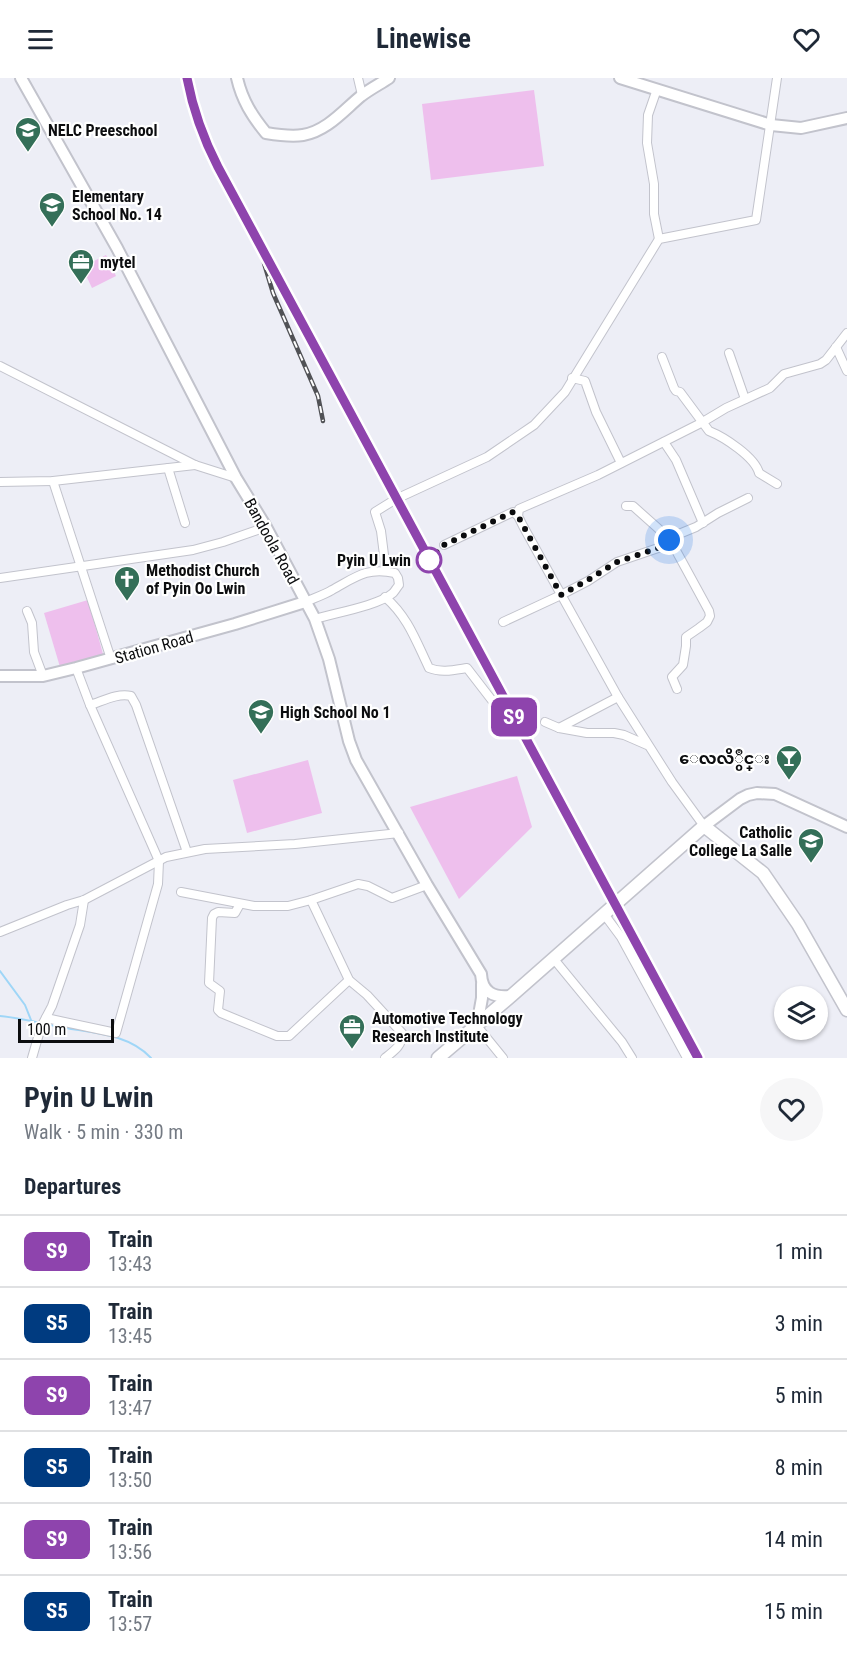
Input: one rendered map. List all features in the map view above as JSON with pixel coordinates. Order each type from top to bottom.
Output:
[{"type":"main road","points":[[438,1058],[704,826],[763,873],[798,924],[847,1010]]},
{"type":"street","name":"Bandoola Road","points":[[21,78],[117,248],[236,478],[266,527],[315,619],[329,659],[349,741],[357,760],[427,885],[481,974],[482,984]]},
{"type":"street","points":[[237,78],[242,96],[252,116],[266,133],[286,136],[304,135],[318,129],[338,117],[362,95],[389,78]]},
{"type":"street","points":[[358,78],[362,95]]},
{"type":"street","points":[[620,78],[771,124],[801,128],[847,118]]},
{"type":"street","points":[[659,239],[756,220],[777,78]]},
{"type":"street","points":[[386,571],[381,531],[375,512],[396,499],[487,457],[534,425],[565,392],[659,239],[654,214],[654,184],[647,143],[648,115],[657,89]]},
{"type":"street","points":[[518,516],[519,509],[621,463],[726,408],[770,388],[784,374],[820,364],[826,360],[847,333]]},
{"type":"street","points":[[836,347],[847,371]]},
{"type":"street","points":[[729,353],[745,399]]},
{"type":"street","points":[[662,357],[674,388],[680,392],[709,431],[741,451],[758,468],[759,473],[777,484]]},
{"type":"street","points":[[0,366],[195,465],[236,478]]},
{"type":"street","points":[[572,378],[585,381],[596,412],[621,463]]},
{"type":"street","points":[[664,442],[676,460],[703,523]]},
{"type":"street","points":[[0,482],[53,481],[195,465]]},
{"type":"street","points":[[168,468],[186,523]]},
{"type":"street","points":[[53,481],[111,659]]},
{"type":"street","points":[[503,622],[561,595],[617,562],[667,545],[674,536],[748,498]]},
{"type":"street","points":[[626,506],[633,506],[669,540],[705,602],[710,616],[707,622],[686,637],[682,665],[672,677],[677,688]]},
{"type":"street","points":[[444,545],[513,512],[518,516],[618,697],[693,813],[704,826],[740,799],[757,793],[775,794],[847,827]]},
{"type":"street","points":[[0,579],[193,550],[266,527]]},
{"type":"street","points":[[305,602],[364,573],[386,571],[395,573],[398,578],[399,585],[394,592],[385,597],[356,609],[315,619]]},
{"type":"street","points":[[385,597],[403,616],[429,668],[443,671],[467,668],[494,703]]},
{"type":"street","name":"Station Road","points":[[0,676],[43,676],[76,668],[236,624],[305,602]]},
{"type":"street","points":[[27,611],[32,623],[34,652],[43,676]]},
{"type":"street","points":[[44,1022],[116,1033],[158,884],[159,861],[76,668]]},
{"type":"street","points":[[90,705],[117,696],[131,696],[187,852]]},
{"type":"street","points":[[559,728],[618,697]]},
{"type":"street","points":[[545,722],[559,728],[586,733],[624,735],[648,745]]},
{"type":"street","points":[[0,932],[84,900],[166,857],[205,849],[295,844],[399,834]]},
{"type":"street","points":[[181,892],[247,906],[288,906],[358,884],[368,886],[392,898],[427,885]]},
{"type":"street","points":[[32,1058],[80,925],[84,900]]},
{"type":"street","points":[[311,900],[349,980],[368,994],[402,1033],[403,1038],[398,1047],[385,1058]]},
{"type":"street","points":[[240,904],[235,913],[218,912],[212,918],[208,983],[220,991],[218,1010],[221,1013],[277,1036],[289,1036],[349,980]]},
{"type":"street","points":[[604,914],[621,937],[687,1058]]},
{"type":"street","points":[[553,958],[622,1042],[632,1058]]},
{"type":"street","points":[[482,984],[489,992],[501,997],[511,996]]},
{"type":"street","points":[[482,984],[477,1026],[503,1058]]},
{"type":"shaded area","points":[[534,90],[544,166],[431,180],[422,104]]},
{"type":"shaded area","points":[[106,255],[116,276],[92,288],[82,267]]},
{"type":"shaded area","points":[[88,600],[103,654],[60,667],[44,613]]},
{"type":"shaded area","points":[[308,760],[322,813],[247,833],[233,780]]},
{"type":"shaded area","points":[[517,776],[532,827],[459,899],[410,807]]},
{"type":"waterway","points":[[0,971],[25,1005],[31,1020]]},
{"type":"waterway","points":[[0,1016],[119,1038],[141,1049],[151,1058]]},
{"type":"railway","points":[[187,78],[199,124],[218,167],[698,1058]]},
{"type":"railway","points":[[264,263],[273,293],[318,396],[323,421]]},
{"type":"train","name":"S9","points":[[187,78],[195,115],[218,167],[698,1058]]},
{"type":"place","name":"NELC Preeschool","points":[[28,153]]},
{"type":"place","name":"Elementary School No. 14","points":[[52,228]]},
{"type":"place","name":"mytel","points":[[81,285]]},
{"type":"place","name":"Pyin U Lwin","points":[[429,560]]},
{"type":"place","name":"Methodist Church of Pyin Oo Lwin","points":[[127,602]]},
{"type":"place","name":"High School No 1","points":[[261,735]]},
{"type":"place","name":"ေလလိွဳင္း","points":[[789,781]]},
{"type":"place","name":"Catholic College La Salle","points":[[811,864]]},
{"type":"place","name":"Automotive Technology Research Institute","points":[[352,1050]]},
{"type":"route","points":[[429,560],[444,545],[513,512],[518,516],[561,595],[617,562],[656,550],[667,545],[669,540]]}]
